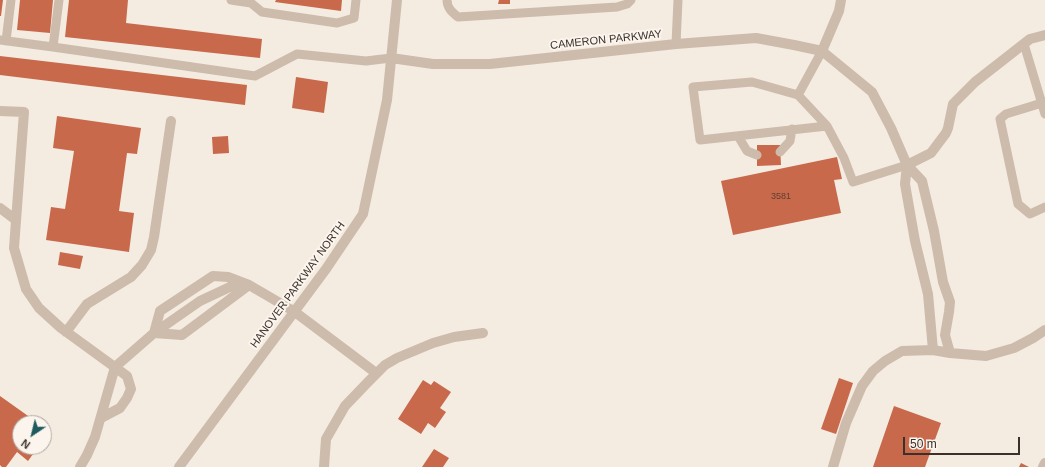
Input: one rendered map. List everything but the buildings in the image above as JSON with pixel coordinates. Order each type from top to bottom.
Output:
[{"type":"street","name":"HANOVER PARKWAY NORTH","points":[[179,467],[326,270],[362,214],[386,100],[392,58],[397,0]]},
{"type":"street","points":[[822,51],[839,11],[842,0]]},
{"type":"street","points":[[907,165],[931,153],[946,134],[953,104],[974,82],[1030,40],[1045,35]]},
{"type":"street","name":"CAMERON PARKWAY","points":[[392,58],[433,64],[490,64],[676,44],[756,38],[822,51],[872,92],[891,128],[907,165]]},
{"type":"street","points":[[0,111],[24,112],[14,248],[26,289],[39,308],[66,332],[127,376],[131,389],[127,398],[120,408],[101,418]]},
{"type":"street","points":[[66,332],[87,304],[131,277],[142,265],[151,250],[171,121]]},
{"type":"street","points":[[907,165],[922,181],[934,231],[943,282],[950,302],[945,335],[950,353]]},
{"type":"street","points":[[907,165],[905,184],[915,241],[928,294],[933,350]]},
{"type":"street","points":[[0,208],[16,220]]},
{"type":"street","points":[[154,333],[160,312],[213,276],[228,277],[268,296],[295,312],[376,374]]},
{"type":"street","points":[[926,286],[943,282]]},
{"type":"street","points":[[80,467],[87,455],[101,418],[114,368],[154,333],[200,301],[232,286],[248,286]]},
{"type":"street","points":[[154,333],[182,335],[248,286]]},
{"type":"street","points":[[192,290],[200,301]]},
{"type":"street","points":[[833,467],[846,423],[862,386],[873,371],[885,361],[902,351],[933,350],[986,356],[1014,348],[1045,330]]},
{"type":"street","points":[[324,467],[326,439],[345,406],[385,365],[397,358],[433,343],[454,337],[482,333]]},
{"type":"street","points":[[1043,467],[1045,463]]},
{"type":"lane","points":[[11,0],[3,41],[255,76],[297,54],[366,61],[392,58]]},
{"type":"lane","points":[[53,47],[59,0]]},
{"type":"lane","points":[[231,0],[251,3],[262,12],[337,23],[354,18],[356,0]]},
{"type":"lane","points":[[447,0],[451,11],[458,17],[617,8],[627,4],[631,0]]},
{"type":"lane","points":[[676,44],[678,0]]},
{"type":"lane","points":[[1024,44],[1043,103],[1045,114]]},
{"type":"lane","points":[[798,94],[822,51]]},
{"type":"lane","points":[[827,126],[700,140],[693,87],[752,82],[798,94],[827,126],[844,158],[853,182],[907,165]]},
{"type":"lane","points":[[1043,103],[1006,114],[1000,120],[1018,204],[1030,214],[1045,207]]},
{"type":"lane","points":[[780,152],[790,141],[792,130]]},
{"type":"lane","points":[[738,136],[747,151],[757,155]]}]
